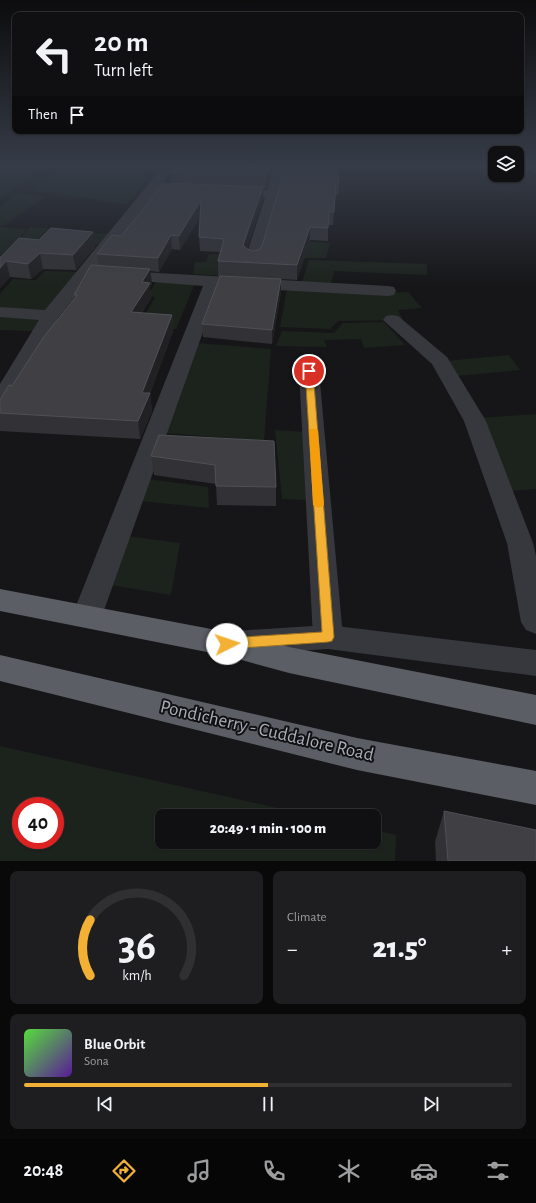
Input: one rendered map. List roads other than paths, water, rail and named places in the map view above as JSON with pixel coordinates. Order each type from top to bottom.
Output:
[{"type":"highway","points":[[0,600],[227,644],[289,660],[536,710]]},
{"type":"highway","name":"Pondicherry - Cuddalore Road","points":[[0,668],[357,754],[536,788]]},
{"type":"street","points":[[0,401],[50,316],[100,274],[142,205]]},
{"type":"street","points":[[253,258],[270,205]]},
{"type":"street","points":[[100,274],[215,282],[388,291]]},
{"type":"street","points":[[87,616],[215,282]]},
{"type":"street","points":[[0,312],[50,316]]},
{"type":"street","points":[[392,320],[440,361],[474,422],[520,543],[536,622]]},
{"type":"street","points":[[309,371],[328,637]]},
{"type":"street","points":[[227,644],[328,637],[536,664]]}]
